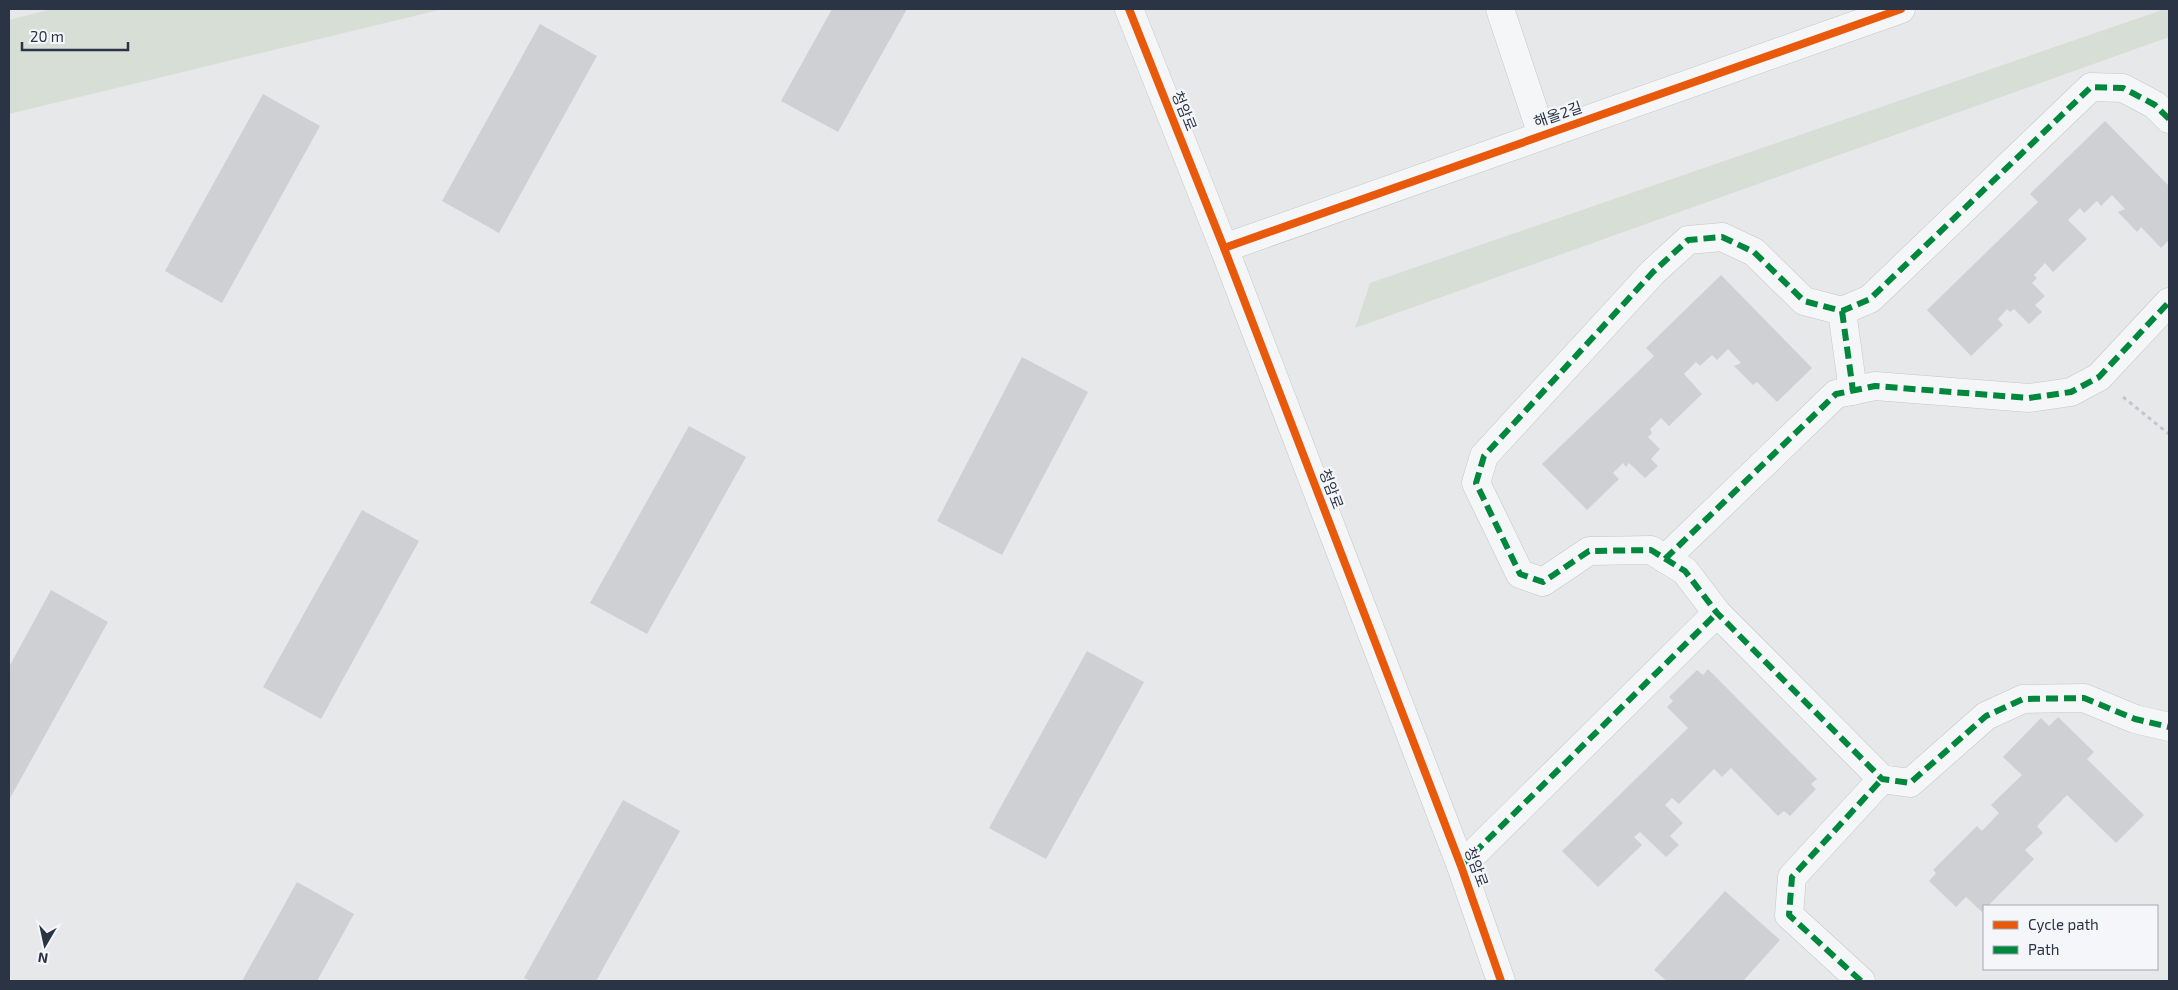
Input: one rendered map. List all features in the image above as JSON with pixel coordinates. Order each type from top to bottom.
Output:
[{"type":"street","name":"청암로","points":[[1129,9],[1224,248],[1461,866],[1501,981]]},
{"type":"street","name":"해올2길","points":[[1500,9],[1542,135]]},
{"type":"street","name":"해올2길","points":[[1224,248],[1902,9]]},
{"type":"street","points":[[2169,119],[2155,105],[2123,88],[2091,87],[1870,299],[1842,311],[1804,301],[1754,252],[1730,240],[1722,237],[1688,240],[1653,272],[1484,456],[1476,482],[1520,574],[1543,582],[1589,551],[1651,550],[1685,571],[1717,613],[1882,779],[1910,783],[1986,716],[2023,699],[2084,698],[2135,719],[2169,726]]},
{"type":"street","points":[[1665,559],[1836,394],[1875,386],[2029,398],[2071,392],[2099,377],[2169,302]]},
{"type":"street","points":[[1842,311],[1853,391]]},
{"type":"street","points":[[1461,866],[1717,613]]},
{"type":"street","points":[[1861,981],[1789,915],[1792,877],[1882,779]]},
{"type":"path","points":[[2099,377],[2169,434]]},
{"type":"shaded area","points":[[52,9],[443,9],[9,114],[9,20]]},
{"type":"shaded area","points":[[2169,9],[2169,37],[1355,328],[1370,283]]},
{"type":"building","points":[[832,9],[907,9],[838,132],[781,101]]},
{"type":"building","points":[[540,24],[597,56],[499,233],[442,201]]},
{"type":"building","points":[[263,94],[320,126],[222,303],[165,271]]},
{"type":"building","points":[[2105,121],[2169,186],[2169,240],[2161,248],[2141,227],[2137,232],[2118,212],[2125,209],[2112,195],[2101,206],[2097,201],[2084,213],[2080,208],[2068,220],[2087,239],[2053,272],[2045,263],[2034,275],[2037,278],[2032,283],[2045,296],[2035,305],[2042,312],[2029,324],[2014,309],[2010,312],[2007,309],[1998,319],[2003,325],[1971,356],[1927,310],[2038,202],[2030,194]]},
{"type":"building","points":[[1721,275],[1812,368],[1777,402],[1757,382],[1753,385],[1734,366],[1741,363],[1728,349],[1717,360],[1712,355],[1700,366],[1696,362],[1684,374],[1702,394],[1669,426],[1661,418],[1650,429],[1652,433],[1648,437],[1660,449],[1651,459],[1658,466],[1645,478],[1629,463],[1626,467],[1623,463],[1613,473],[1619,479],[1587,510],[1542,464],[1654,356],[1646,348]]},
{"type":"building","points":[[1022,357],[1088,392],[1002,555],[937,521]]},
{"type":"building","points":[[689,426],[746,457],[647,634],[590,603]]},
{"type":"building","points":[[362,510],[419,541],[321,719],[263,687]]},
{"type":"building","points":[[51,590],[108,622],[9,800],[9,667]]},
{"type":"building","points":[[1087,651],[1144,682],[1046,859],[989,828]]},
{"type":"building","points":[[1708,669],[1817,779],[1811,784],[1816,789],[1790,816],[1784,811],[1778,816],[1731,768],[1722,777],[1714,769],[1679,804],[1672,798],[1665,805],[1683,823],[1670,836],[1679,845],[1666,857],[1640,832],[1634,837],[1642,845],[1598,887],[1562,851],[1688,728],[1667,707],[1673,701],[1669,697],[1697,670],[1703,675]]},
{"type":"building","points":[[2058,717],[2094,752],[2087,759],[2144,815],[2116,843],[2067,795],[2037,826],[2043,833],[2025,850],[2034,859],[1989,905],[1983,905],[1982,912],[1966,897],[1956,907],[1929,881],[1936,873],[1933,870],[1977,826],[1982,831],[1999,813],[1991,805],[2022,775],[2003,757],[2041,718],[2049,726]]},
{"type":"building","points":[[623,800],[680,831],[596,981],[531,981],[524,978]]},
{"type":"building","points":[[297,882],[354,914],[317,981],[242,981]]},
{"type":"building","points":[[1725,891],[1780,940],[1743,981],[1667,981],[1654,970]]},
{"type":"marked path","points":[[2169,119],[2155,105],[2123,88],[2091,87],[1870,299],[1842,311],[1804,301],[1754,252],[1722,237],[1688,240],[1653,272],[1484,456],[1476,483],[1520,574],[1543,582],[1589,551],[1651,550],[1685,571],[1717,613],[1882,779],[1910,783],[1986,716],[2023,699],[2084,698],[2135,719],[2169,727]]},
{"type":"marked path","points":[[1665,559],[1836,394],[1875,386],[2029,398],[2071,392],[2099,377],[2169,302]]},
{"type":"marked path","points":[[1842,311],[1853,391]]},
{"type":"marked path","points":[[1461,866],[1717,613]]},
{"type":"marked path","points":[[1861,981],[1789,915],[1792,877],[1882,779]]},
{"type":"cycle path","points":[[1129,9],[1224,248],[1461,866],[1501,981]]},
{"type":"cycle path","points":[[1224,248],[1901,9]]}]
